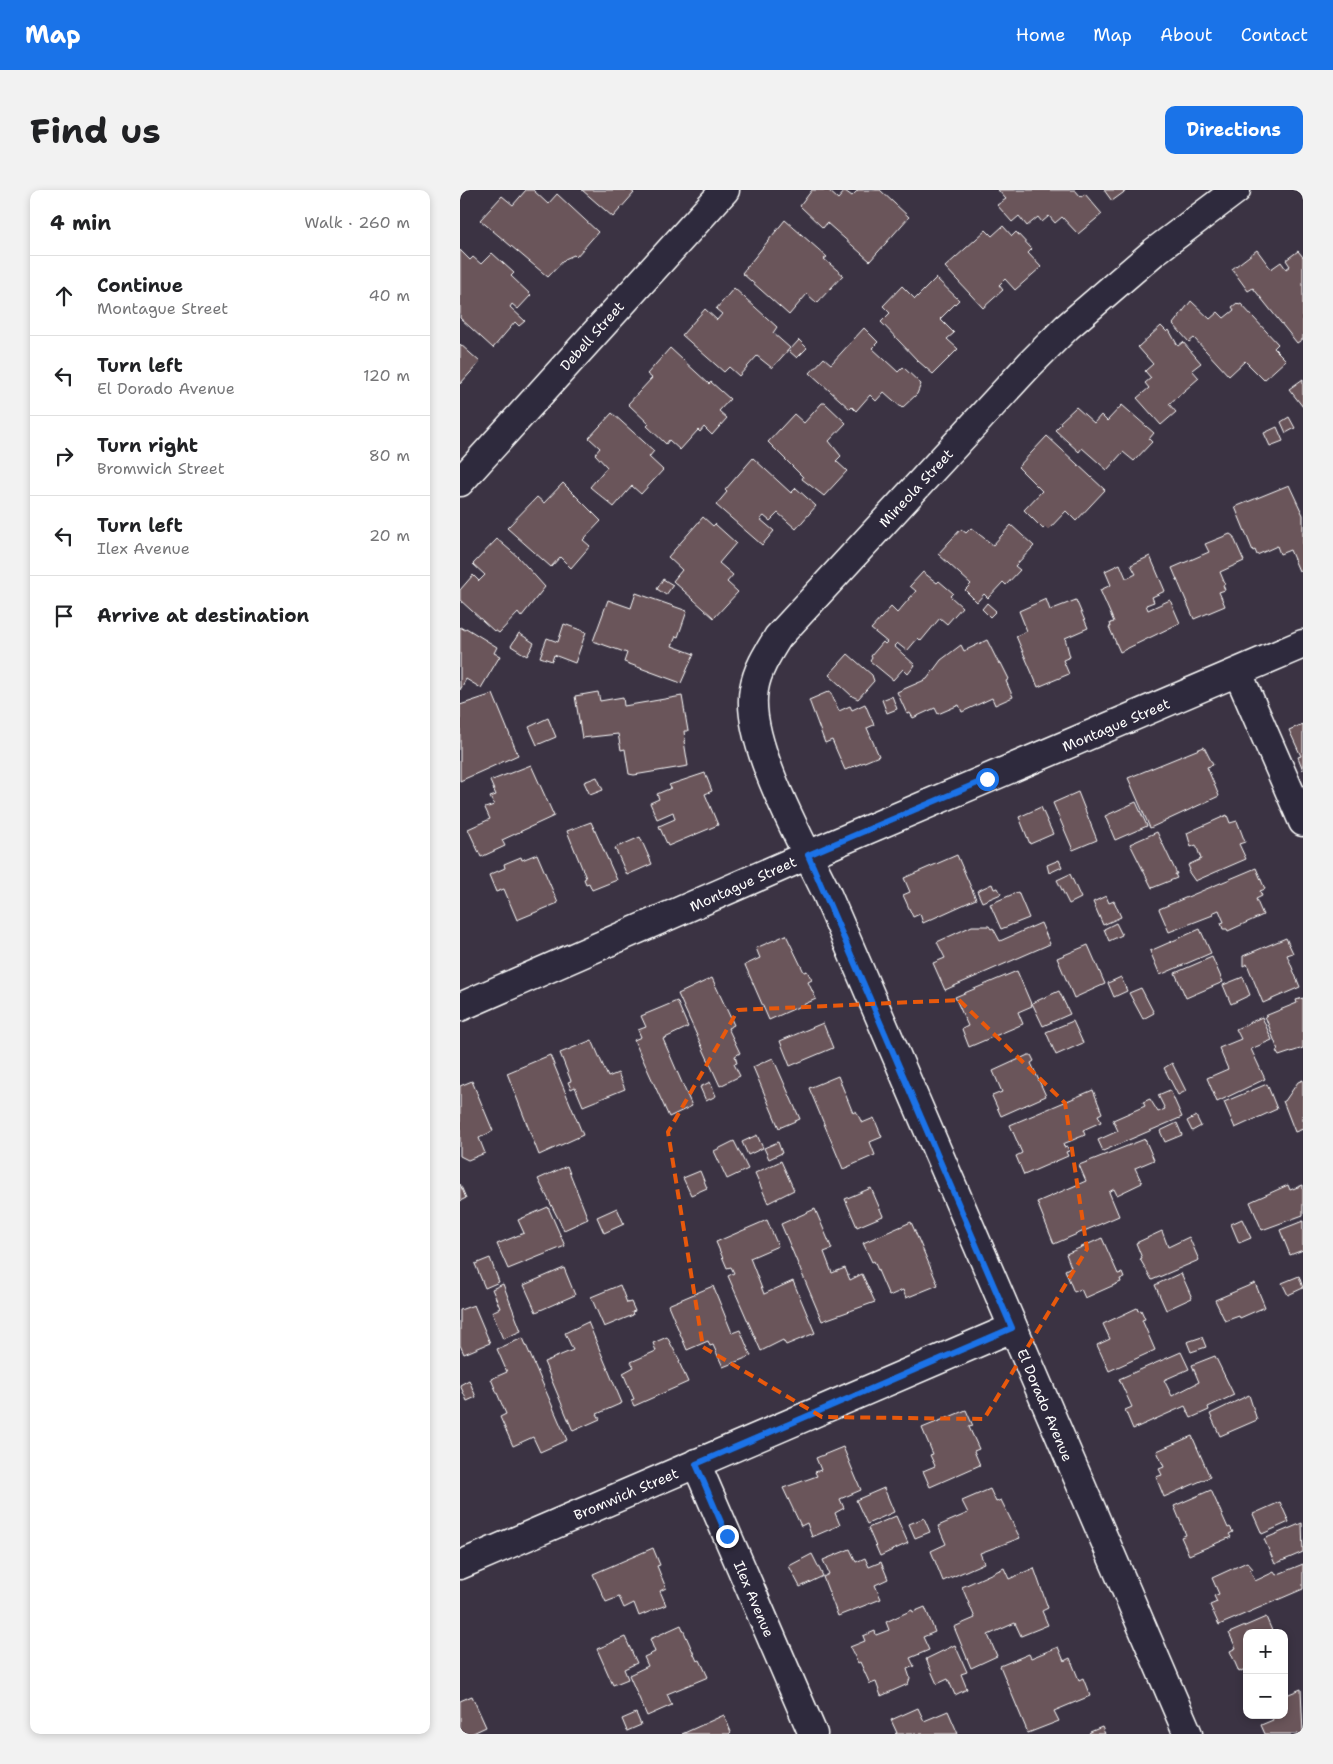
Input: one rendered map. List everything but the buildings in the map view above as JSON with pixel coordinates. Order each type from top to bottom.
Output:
[{"type":"street","name":"Debell Street","points":[[460,482],[725,190]]},
{"type":"street","name":"Mineola Street","points":[[808,855],[760,746],[753,720],[754,689],[764,660],[778,638],[1030,364],[1067,327],[1154,252],[1236,190]]},
{"type":"street","name":"Montague Street","points":[[462,999],[808,855],[1303,644]]},
{"type":"street","points":[[1238,673],[1303,822]]},
{"type":"street","name":"El Dorado Avenue","points":[[808,855],[1188,1734]]},
{"type":"street","name":"Bromwich Street","points":[[460,1565],[1012,1328]]},
{"type":"street","name":"Ilex Avenue","points":[[696,1464],[812,1734]]},
{"type":"highlighted area","points":[[959,1000],[1065,1103],[1087,1249],[984,1419],[822,1417],[703,1347],[668,1132],[738,1010]]},
{"type":"route","points":[[727,1536],[696,1464],[1012,1328],[826,892],[808,855],[987,779]]}]
